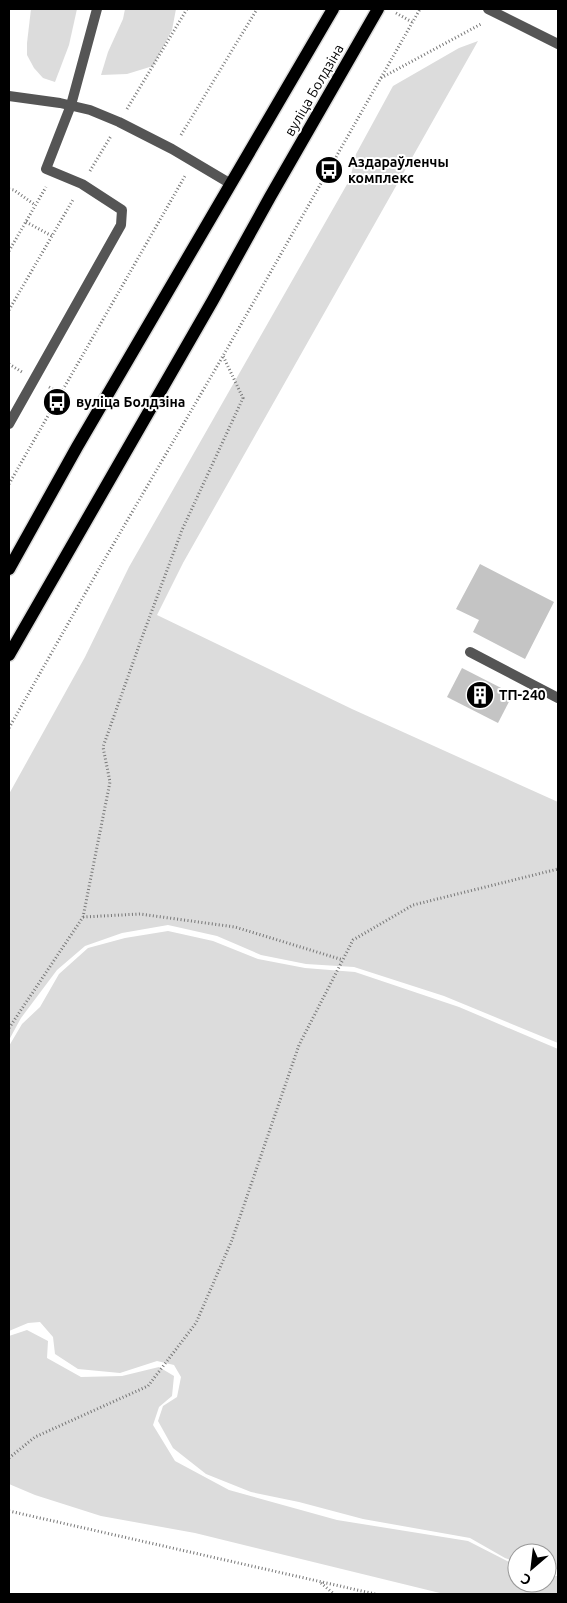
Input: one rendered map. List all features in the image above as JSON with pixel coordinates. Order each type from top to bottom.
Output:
[{"type":"main road","name":"вуліца Болдзіна","points":[[9,569],[77,448],[333,9]]},
{"type":"main road","name":"вуліца Болдзіна","points":[[9,653],[378,9]]},
{"type":"street","points":[[9,424],[121,225],[122,210],[82,184],[46,169],[71,105],[97,9]]},
{"type":"street","points":[[488,9],[558,44]]},
{"type":"street","points":[[9,96],[71,105],[90,110],[119,122],[172,149],[231,184]]},
{"type":"street","points":[[470,652],[558,698]]},
{"type":"path","points":[[9,310],[187,9]]},
{"type":"path","points":[[172,149],[257,9]]},
{"type":"path","points":[[9,728],[420,9]]},
{"type":"path","points":[[396,14],[412,22]]},
{"type":"path","points":[[380,78],[489,20]]},
{"type":"path","points":[[111,136],[119,141]]},
{"type":"path","points":[[9,251],[54,172]]},
{"type":"path","points":[[9,484],[185,176],[178,172]]},
{"type":"path","points":[[9,189],[14,190],[35,205]]},
{"type":"path","points":[[26,222],[52,236]]},
{"type":"path","points":[[9,1028],[82,916],[110,782],[103,747],[182,530],[244,398],[223,356]]},
{"type":"path","points":[[9,1458],[35,1437],[148,1386],[196,1323],[232,1240],[299,1045],[353,940],[413,905],[558,869]]},
{"type":"path","points":[[82,916],[140,914],[235,927],[343,960]]},
{"type":"path","points":[[9,1511],[375,1594]]},
{"type":"path","points":[[321,1582],[334,1594]]},
{"type":"shaded area","points":[[31,9],[77,9],[69,45],[55,82],[43,78],[34,68],[27,55]]},
{"type":"shaded area","points":[[125,9],[176,9],[172,30],[153,66],[127,74],[101,75],[108,52],[123,19]]},
{"type":"shaded area","points":[[478,41],[183,563],[157,615],[352,709],[558,802],[558,1043],[444,996],[354,967],[306,964],[261,955],[217,936],[168,925],[122,933],[85,946],[57,970],[21,1018],[9,1040],[9,794],[85,657],[129,567],[350,179],[356,154],[393,86],[459,48]]},
{"type":"shaded area","points":[[168,931],[213,941],[258,959],[305,968],[355,972],[459,1007],[558,1049],[558,1569],[557,1543],[507,1543],[507,1559],[470,1538],[363,1519],[299,1502],[251,1492],[206,1474],[173,1448],[158,1421],[163,1406],[177,1397],[181,1377],[174,1365],[157,1361],[120,1373],[78,1369],[55,1354],[53,1337],[40,1322],[28,1323],[9,1331],[9,1046],[22,1024],[40,1007],[59,974],[88,948],[125,938]]},
{"type":"shaded area","points":[[27,1330],[48,1341],[47,1358],[81,1377],[122,1376],[159,1367],[174,1376],[172,1396],[159,1407],[153,1425],[175,1461],[229,1490],[337,1520],[468,1541],[507,1561],[507,1593],[557,1593],[558,1576],[558,1594],[444,1594],[195,1533],[101,1516],[35,1495],[9,1484],[9,1336]]},
{"type":"building","points":[[480,564],[554,602],[525,659],[473,632],[479,620],[456,609]]},
{"type":"building","name":"ТП-240","points":[[462,668],[513,694],[498,723],[447,697]]},
{"type":"place","name":"Аздараўленчы комплекс","points":[[329,170]]},
{"type":"place","name":"вуліца Болдзіна","points":[[57,402]]},
{"type":"place","name":"ТП-240","points":[[480,695]]}]
